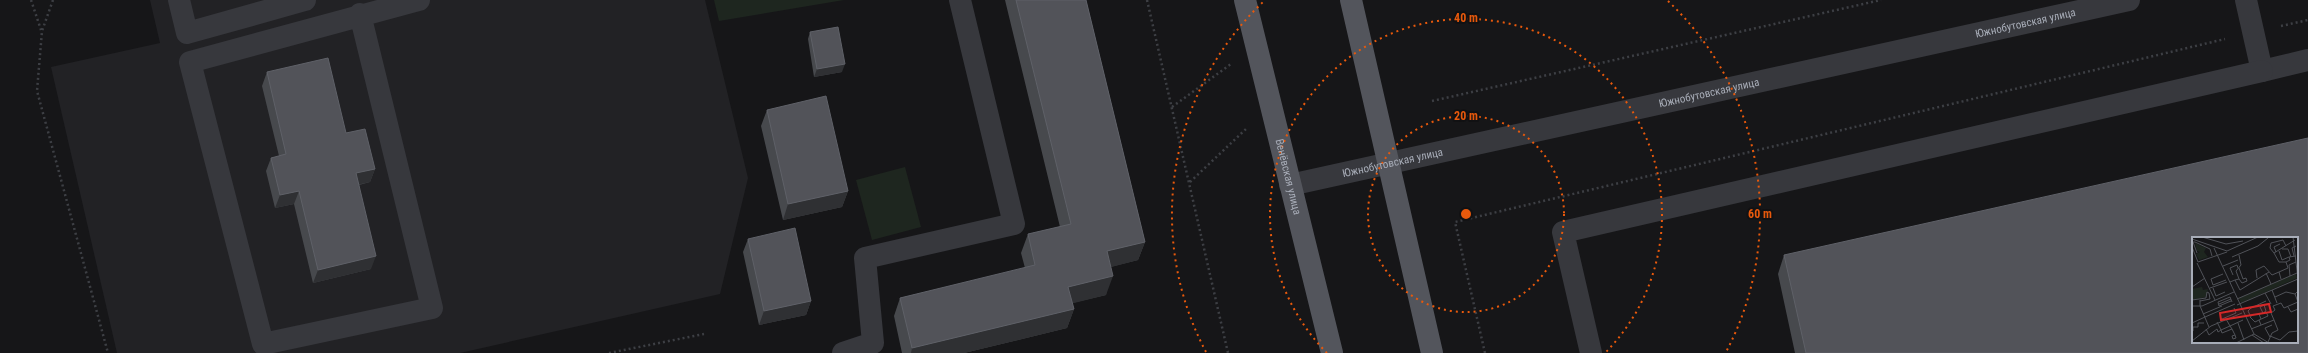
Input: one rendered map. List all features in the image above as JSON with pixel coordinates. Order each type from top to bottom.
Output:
[{"type":"main road","name":"Венёвская улица","points":[[1245,0],[1332,353]]},
{"type":"main road","points":[[1351,0],[1390,164],[1432,353]]},
{"type":"street","points":[[179,0],[187,33],[305,0]]},
{"type":"street","points":[[372,8],[432,308],[263,344],[190,62],[372,8],[419,0]]},
{"type":"street","points":[[843,353],[874,348],[865,258],[1014,224],[960,0]]},
{"type":"street","name":"Южнобутовская улица","points":[[1290,185],[1390,164],[2069,7],[2129,0]]},
{"type":"street","points":[[2246,0],[2262,71]]},
{"type":"street","points":[[1591,353],[1562,232],[2308,60]]},
{"type":"path","points":[[31,0],[42,31]]},
{"type":"path","points":[[53,0],[42,31],[37,91],[108,353]]},
{"type":"path","points":[[1147,0],[1228,353]]},
{"type":"path","points":[[1432,101],[1881,0]]},
{"type":"path","points":[[1485,353],[1456,222],[2308,20]]},
{"type":"path","points":[[1172,107],[1232,63]]},
{"type":"path","points":[[1189,182],[1252,123]]},
{"type":"path","points":[[609,353],[704,334]]},
{"type":"shaded area","points":[[150,0],[705,0],[748,178],[720,294],[460,353],[117,353],[51,67],[160,43]]},
{"type":"shaded area","points":[[714,0],[844,0],[719,21]]},
{"type":"shaded area","points":[[905,167],[921,227],[872,240],[856,180]]},
{"type":"building","points":[[1016,0],[1086,0],[1145,242],[1107,251],[1113,276],[1068,287],[1074,309],[912,348],[900,298],[1035,265],[1028,234],[1071,224]]},
{"type":"building","points":[[838,27],[845,64],[817,69],[810,32]]},
{"type":"building","points":[[328,58],[346,133],[365,129],[375,169],[356,173],[376,256],[318,270],[299,191],[280,195],[271,158],[286,154],[267,72]]},
{"type":"building","points":[[826,96],[848,191],[788,204],[767,110]]},
{"type":"building","points":[[2308,138],[2308,353],[1806,353],[1784,255]]},
{"type":"building","points":[[795,228],[811,301],[764,311],[748,239]]}]
